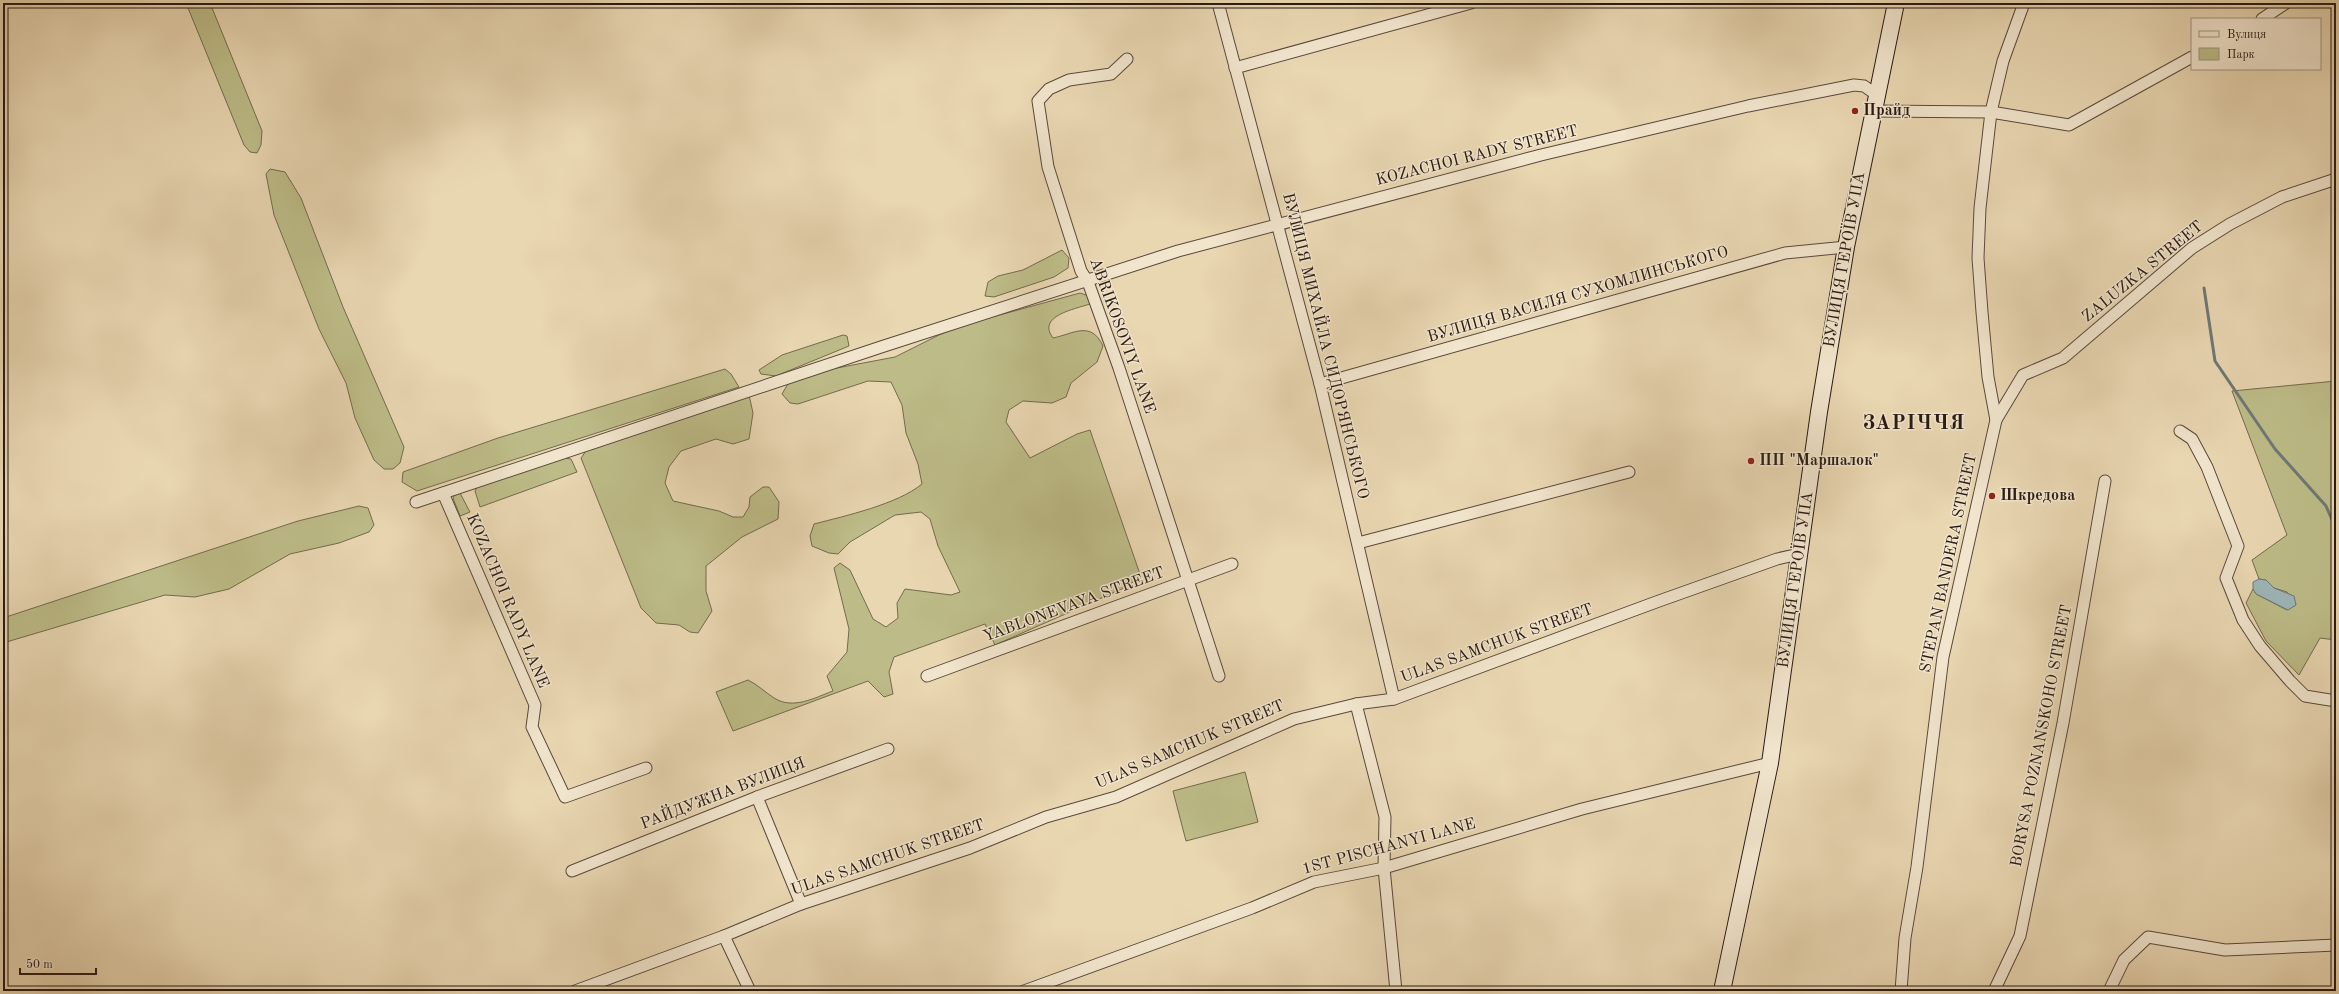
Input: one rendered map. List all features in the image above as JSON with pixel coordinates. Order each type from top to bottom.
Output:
[{"type":"street","name":"ВУЛИЦЯ МИХАЙЛА СИДОРЯНСЬКОГО","points":[[1218,3],[1320,384],[1394,699]]},
{"type":"street","points":[[1235,68],[1471,3]]},
{"type":"street","name":"ВУЛИЦЯ ГЕРОЇВ УПА","points":[[1722,991],[1770,763],[1819,412],[1846,247],[1896,3]]},
{"type":"street","name":"STEPAN BANDERA STREET","points":[[1901,991],[1905,938],[1917,867],[1943,656],[1996,420],[1988,377],[1978,258],[1980,208],[1991,112],[2003,61],[2024,3]]},
{"type":"street","points":[[2264,18],[2286,3]]},
{"type":"street","points":[[1873,111],[1991,112],[2068,125],[2191,58]]},
{"type":"street","name":"ABRIKOSOVIY LANE","points":[[1127,59],[1111,74],[1069,80],[1049,89],[1038,102],[1048,166],[1081,271],[1088,282],[1119,368],[1219,676]]},
{"type":"street","name":"KOZACHOI RADY STREET","points":[[416,502],[888,344],[1088,282],[1178,251],[1541,155],[1748,106],[1854,85],[1864,86],[1877,95]]},
{"type":"street","name":"ZALUZKA STREET","points":[[1996,420],[2023,375],[2063,358],[2192,248],[2230,224],[2282,197],[2336,179]]},
{"type":"street","name":"ВУЛИЦЯ ВАСИЛЯ СУХОМЛИНСЬКОГО","points":[[1320,384],[1785,253],[1846,247]]},
{"type":"street","points":[[2180,431],[2192,439],[2207,467],[2238,546],[2226,578],[2243,620],[2260,646],[2305,696],[2336,701]]},
{"type":"street","points":[[1358,543],[1629,472]]},
{"type":"street","name":"BORYSA POZNANSKOHO STREET","points":[[1994,991],[2020,936],[2063,723],[2105,481]]},
{"type":"street","name":"KOZACHOI RADY LANE","points":[[443,493],[535,705],[532,727],[565,797],[646,768]]},
{"type":"street","name":"ULAS SAMCHUK STREET","points":[[575,991],[724,936],[801,904],[970,848],[1046,817],[1116,797],[1294,719],[1356,704],[1394,699],[1658,601],[1777,559],[1799,554]]},
{"type":"street","name":"YABLONEVAYA STREET","points":[[927,676],[1232,564]]},
{"type":"street","points":[[1356,704],[1386,817],[1384,868],[1396,991]]},
{"type":"street","name":"РАЙДУЖНА ВУЛИЦЯ","points":[[572,871],[757,797],[888,749]]},
{"type":"street","name":"1ST PISCHANYI LANE","points":[[1024,991],[1252,908],[1314,882],[1384,868],[1582,808],[1770,763]]},
{"type":"street","points":[[757,797],[801,904]]},
{"type":"street","points":[[724,936],[750,991]]},
{"type":"street","points":[[2109,991],[2124,960],[2148,937],[2225,950],[2336,945]]},
{"type":"green space","points":[[186,3],[210,3],[262,131],[261,145],[257,153],[250,152],[244,145]]},
{"type":"green space","points":[[270,169],[285,172],[301,198],[343,307],[404,447],[400,463],[393,469],[384,469],[374,460],[355,418],[346,383],[319,329],[274,215],[266,174]]},
{"type":"green space","points":[[1062,250],[1069,258],[1068,268],[1054,277],[994,297],[985,296],[988,282],[998,276],[1023,270]]},
{"type":"green space","points":[[1080,293],[1089,296],[1090,304],[1067,311],[1053,319],[1049,330],[1053,338],[1081,331],[1093,333],[1103,346],[1097,362],[1071,383],[1066,397],[1052,403],[1023,401],[1009,410],[1006,422],[1030,458],[1077,434],[1090,430],[1141,577],[1122,589],[995,645],[985,624],[894,657],[889,672],[893,694],[884,697],[868,681],[733,731],[716,692],[748,680],[774,698],[789,703],[804,702],[833,691],[827,676],[847,652],[849,629],[834,568],[840,563],[850,570],[873,619],[886,627],[898,618],[897,603],[905,589],[951,595],[960,592],[938,546],[930,519],[921,512],[895,515],[850,542],[838,554],[829,553],[812,546],[810,536],[814,524],[855,513],[899,498],[922,484],[918,464],[906,433],[902,405],[891,382],[868,381],[798,404],[790,403],[782,394],[789,382],[821,371],[895,357],[963,325]]},
{"type":"green space","points":[[843,335],[847,336],[849,346],[776,376],[761,374],[759,370],[782,355]]},
{"type":"green space","points":[[725,369],[731,374],[739,387],[417,491],[402,482],[403,472],[498,438]]},
{"type":"green space","points":[[2336,381],[2336,640],[2320,638],[2299,675],[2266,641],[2246,603],[2253,589],[2256,594],[2287,610],[2296,604],[2287,592],[2274,588],[2266,580],[2259,579],[2252,560],[2287,535],[2232,391]]},
{"type":"green space","points":[[749,395],[753,413],[749,439],[733,444],[716,439],[681,451],[669,467],[665,483],[673,501],[719,511],[733,517],[743,517],[749,507],[750,497],[763,487],[769,487],[779,502],[778,519],[742,537],[706,566],[706,591],[712,611],[698,633],[690,632],[679,625],[656,623],[641,608],[581,458],[586,451]]},
{"type":"green space","points":[[565,458],[571,459],[577,472],[480,507],[475,491],[477,487]]},
{"type":"green space","points":[[460,493],[470,512],[460,516],[453,498],[455,494]]},
{"type":"green space","points":[[359,506],[368,508],[374,525],[369,532],[339,543],[290,554],[229,589],[195,597],[165,595],[3,643],[3,618],[298,521]]},
{"type":"green space","points":[[1245,772],[1258,822],[1186,841],[1173,791]]},
{"type":"water","points":[[2259,579],[2266,580],[2274,588],[2294,596],[2296,605],[2288,610],[2256,594],[2253,589],[2253,582]]},
{"type":"waterway","points":[[2204,288],[2215,361],[2275,449],[2326,506],[2336,529]]},
{"type":"place","name":"Прайд","points":[[1855,111]]},
{"type":"place","name":"ПП \"Маршалок\"","points":[[1751,461]]},
{"type":"place","name":"Шкредова","points":[[1992,496]]},
{"type":"district","name":"ЗАРІЧЧЯ","points":[[1914,424]]}]
